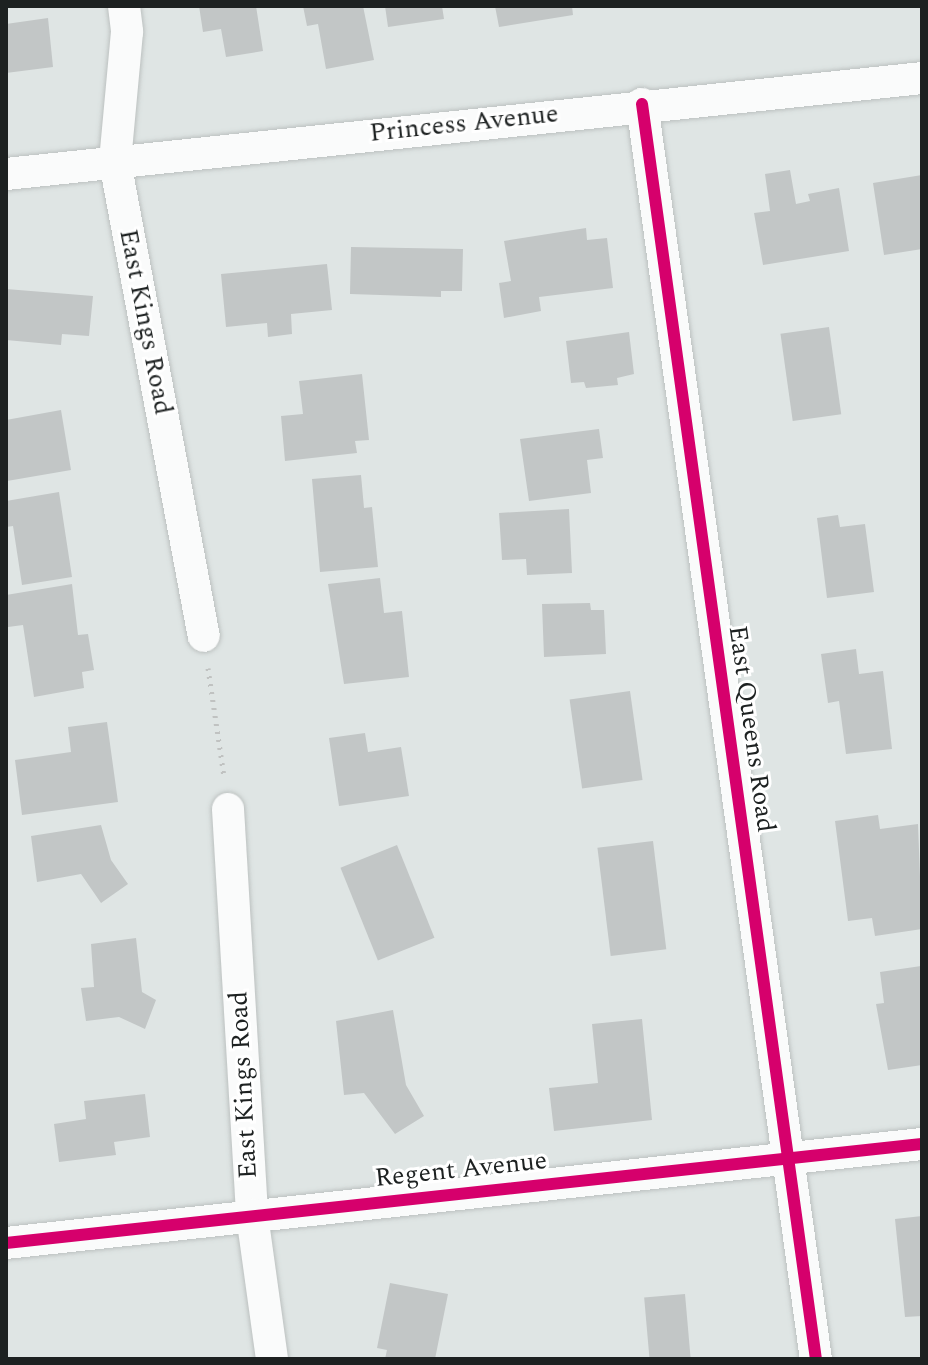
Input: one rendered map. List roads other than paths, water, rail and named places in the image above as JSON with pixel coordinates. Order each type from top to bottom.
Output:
[{"type":"street","name":"East Kings Road","points":[[124,6],[127,32],[115,162],[204,636]]},
{"type":"street","name":"Princess Avenue","points":[[6,174],[642,104],[922,78]]},
{"type":"street","name":"East Queens Road","points":[[642,104],[816,1359]]},
{"type":"street","name":"East Kings Road","points":[[228,809],[252,1215],[272,1359]]},
{"type":"street","name":"Regent Avenue","points":[[6,1243],[922,1144]]}]
